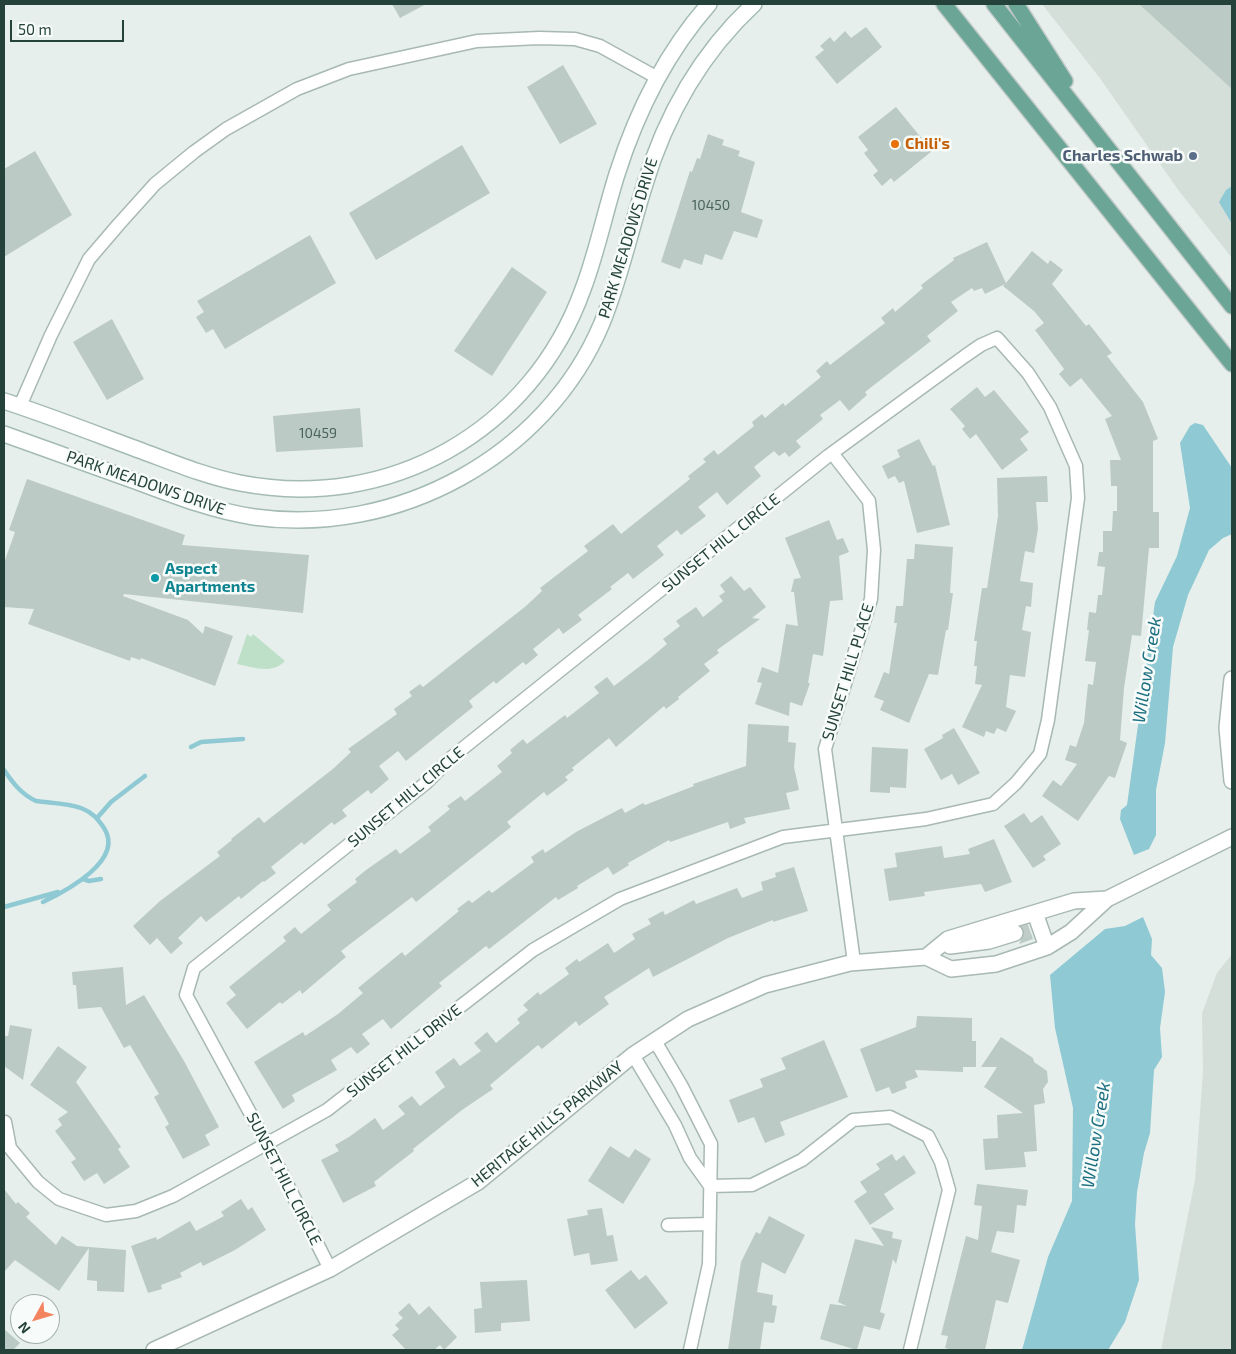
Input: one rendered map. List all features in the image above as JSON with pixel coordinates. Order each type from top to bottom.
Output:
[{"type":"main road","name":"PARK MEADOWS DRIVE","points":[[4,401],[190,469],[237,483],[275,489],[310,490],[370,482],[416,466],[443,454],[478,432],[510,405],[537,376],[564,333],[583,290],[630,133],[656,77],[676,46],[709,4]]},
{"type":"main road","name":"PARK MEADOWS DRIVE","points":[[4,434],[169,494],[252,516],[292,520],[334,518],[377,510],[412,500],[457,480],[496,456],[531,427],[560,395],[575,374],[602,324],[621,268],[655,152],[676,104],[718,41],[754,4]]},
{"type":"main road","points":[[944,4],[1232,364]]},
{"type":"main road","points":[[994,4],[1232,306]]},
{"type":"main road","points":[[1016,4],[1116,160]]},
{"type":"main road","points":[[1232,680],[1227,728],[1232,781]]},
{"type":"main road","name":"HERITAGE HILLS PARKWAY","points":[[932,952],[952,969],[996,964],[1047,947],[1071,932],[1107,899],[1232,837]]},
{"type":"main road","name":"HERITAGE HILLS PARKWAY","points":[[154,1350],[330,1269],[478,1182],[632,1055],[688,1020],[765,984],[854,962],[932,952],[1024,928],[1074,901],[1107,899]]},
{"type":"main road","points":[[1011,959],[1024,928],[1047,947]]},
{"type":"main road","name":"HERITAGE HILLS PARKWAY","points":[[932,952],[948,939],[1024,928]]},
{"type":"street","points":[[20,406],[51,335],[89,259],[119,224],[155,184],[194,152],[226,129],[297,89],[349,70],[477,41],[539,38],[575,39],[600,46],[656,77]]},
{"type":"street","name":"SUNSET HILL CIRCLE","points":[[330,1269],[267,1144],[186,995],[194,968],[426,783],[452,757],[832,453],[980,345],[997,338],[1028,373],[1050,407],[1076,466],[1078,498],[1048,720],[1040,754],[1016,783],[993,804],[926,819],[835,831]]},
{"type":"street","name":"SUNSET HILL PLACE","points":[[832,453],[869,501],[874,550],[871,599],[825,749],[854,962]]},
{"type":"street","name":"SUNSET HILL DRIVE","points":[[5,1122],[10,1148],[38,1182],[58,1199],[106,1215],[136,1211],[173,1196],[327,1110],[533,950],[620,899],[783,837],[835,831]]},
{"type":"street","points":[[655,1041],[681,1085],[711,1144],[709,1264],[690,1350]]},
{"type":"street","points":[[632,1055],[675,1125],[690,1158],[710,1186]]},
{"type":"street","points":[[710,1186],[752,1185],[802,1160],[853,1120],[890,1116],[928,1136],[941,1162],[948,1190],[910,1350]]},
{"type":"street","points":[[668,1225],[709,1224]]},
{"type":"shaded area","name":"Charles Schwab","points":[[1042,4],[1232,4],[1232,258],[1179,191],[1099,77]]},
{"type":"shaded area","points":[[1232,954],[1232,1350],[1161,1350],[1195,1180],[1203,1072],[1202,1013],[1217,973]]},
{"type":"green space","points":[[247,634],[251,637],[253,634],[285,661],[274,668],[268,669],[237,664]]},
{"type":"water","points":[[1232,186],[1232,224],[1219,202],[1226,190]]},
{"type":"water","name":"Willow Creek","points":[[1195,423],[1203,425],[1232,468],[1232,534],[1223,538],[1209,550],[1188,595],[1173,647],[1165,743],[1156,790],[1156,835],[1149,849],[1134,855],[1120,819],[1121,810],[1127,805],[1155,602],[1177,556],[1190,508],[1180,443],[1190,426]]},
{"type":"water","name":"Willow Creek","points":[[1143,917],[1152,939],[1151,955],[1162,968],[1165,992],[1160,1028],[1162,1057],[1154,1070],[1150,1133],[1144,1153],[1137,1192],[1135,1224],[1139,1280],[1125,1322],[1108,1350],[1022,1350],[1048,1257],[1072,1201],[1073,1108],[1055,1028],[1050,975],[1105,929],[1125,926]]},
{"type":"building","points":[[392,4],[426,4],[400,18]]},
{"type":"building","points":[[1139,4],[1232,4],[1232,89]]},
{"type":"building","points":[[866,27],[882,47],[837,84],[815,57],[824,50],[820,46],[830,37],[834,42],[845,31],[851,38]]},
{"type":"building","points":[[563,65],[597,124],[560,144],[527,87]]},
{"type":"building","name":"Chili's","points":[[896,107],[932,151],[894,182],[891,178],[882,186],[873,175],[878,171],[864,153],[868,150],[858,137]]},
{"type":"building","points":[[708,134],[724,140],[722,145],[740,151],[738,156],[755,162],[741,212],[763,220],[757,238],[734,231],[722,260],[705,254],[702,265],[684,259],[680,269],[661,262],[690,171],[692,172],[697,158],[700,159]]},
{"type":"building","points":[[462,145],[490,193],[376,260],[349,213]]},
{"type":"building","points":[[35,151],[72,215],[4,257],[4,169]]},
{"type":"building","points":[[310,235],[336,283],[225,349],[213,329],[206,333],[196,317],[204,312],[197,301]]},
{"type":"building","points":[[987,242],[1006,283],[1032,251],[1048,264],[1050,260],[1063,270],[1052,284],[1086,326],[1089,324],[1112,353],[1107,356],[1143,402],[1158,439],[1153,441],[1153,512],[1159,512],[1159,548],[1149,548],[1141,636],[1132,635],[1124,688],[1120,740],[1127,743],[1115,778],[1109,776],[1078,821],[1042,796],[1053,780],[1061,786],[1077,764],[1065,760],[1070,745],[1076,747],[1084,723],[1088,684],[1093,685],[1096,662],[1085,661],[1089,612],[1096,613],[1098,595],[1102,595],[1105,567],[1097,566],[1099,552],[1103,552],[1103,531],[1112,531],[1113,511],[1117,511],[1117,486],[1111,486],[1110,460],[1121,460],[1105,419],[1112,416],[1081,378],[1070,387],[1059,374],[1064,369],[1035,330],[1044,323],[1034,311],[1003,286],[1005,284],[985,294],[982,288],[974,291],[972,288],[951,302],[958,311],[927,336],[931,341],[865,392],[867,395],[849,411],[840,400],[820,415],[823,419],[796,441],[801,447],[789,457],[785,452],[779,456],[774,451],[754,467],[761,476],[727,505],[717,492],[698,507],[706,516],[681,535],[677,530],[657,546],[664,555],[633,579],[628,573],[610,587],[612,589],[578,615],[582,620],[563,634],[559,628],[533,649],[538,655],[526,665],[523,662],[496,684],[494,681],[469,701],[473,707],[406,761],[398,751],[379,766],[389,779],[371,794],[368,790],[342,810],[347,816],[334,825],[332,822],[304,845],[302,842],[271,867],[276,873],[241,899],[239,896],[206,922],[201,916],[178,938],[183,943],[171,954],[157,938],[150,945],[133,926],[160,901],[220,856],[217,852],[231,839],[259,817],[264,823],[334,768],[351,752],[348,749],[397,714],[394,709],[412,696],[409,692],[420,684],[423,687],[526,606],[542,591],[540,588],[588,551],[584,546],[613,524],[621,534],[690,479],[688,476],[706,462],[703,459],[714,450],[718,455],[754,426],[752,422],[762,414],[765,418],[783,403],[785,406],[821,377],[816,371],[827,361],[830,365],[885,323],[881,318],[893,308],[895,312],[923,288],[921,285],[954,260],[953,258]]},
{"type":"building","points":[[512,267],[547,292],[492,376],[454,351]]},
{"type":"building","points":[[112,319],[144,379],[107,400],[73,342]]},
{"type":"building","points":[[977,387],[985,397],[994,390],[1029,432],[1020,439],[1028,450],[1002,470],[976,434],[970,439],[962,429],[965,426],[950,409]]},
{"type":"building","points":[[360,408],[363,447],[276,452],[273,416]]},
{"type":"building","points":[[919,439],[933,466],[935,465],[950,525],[917,533],[904,481],[899,483],[895,476],[888,479],[882,466],[900,457],[897,450]]},
{"type":"building","points":[[1047,476],[1048,502],[1036,502],[1038,529],[1034,553],[1025,551],[1020,581],[1033,583],[1031,607],[1026,606],[1022,630],[1031,632],[1025,677],[1010,675],[1006,707],[1016,711],[1006,732],[997,728],[994,734],[986,731],[984,737],[962,727],[982,685],[975,684],[977,666],[974,666],[977,641],[974,641],[982,588],[987,588],[998,516],[997,478]]},
{"type":"building","name":"Aspect Apartments","points":[[27,479],[185,535],[182,545],[309,555],[303,613],[124,594],[123,596],[188,620],[203,634],[205,626],[233,636],[215,686],[141,658],[140,660],[131,657],[130,661],[28,624],[34,609],[4,607],[4,563],[15,532],[9,530]]},
{"type":"building","points":[[829,520],[837,540],[843,538],[849,552],[839,556],[843,600],[830,601],[823,656],[813,654],[808,683],[810,683],[802,706],[790,702],[789,716],[755,704],[762,683],[757,682],[762,667],[778,673],[786,624],[798,626],[794,592],[791,592],[794,579],[801,578],[785,538]]},
{"type":"building","points":[[915,544],[953,547],[950,593],[953,593],[948,630],[946,630],[938,675],[929,674],[909,723],[880,710],[884,701],[874,697],[884,672],[889,674],[897,623],[894,623],[896,606],[903,606],[907,559],[914,559]]},
{"type":"building","points":[[731,576],[744,591],[750,587],[766,607],[752,618],[760,619],[717,650],[719,653],[704,664],[710,671],[678,697],[679,699],[666,709],[664,706],[616,747],[609,738],[572,768],[574,770],[565,777],[568,780],[547,796],[544,792],[507,822],[511,827],[416,902],[412,897],[341,951],[346,957],[302,994],[300,990],[282,1004],[280,1002],[247,1029],[226,1003],[236,995],[229,987],[286,941],[283,937],[295,927],[301,934],[331,910],[327,905],[357,882],[355,879],[366,870],[396,849],[400,854],[431,831],[428,827],[450,809],[447,806],[461,796],[465,801],[502,772],[497,766],[512,753],[510,750],[523,739],[527,744],[565,715],[567,718],[599,693],[594,687],[607,677],[614,686],[667,644],[663,639],[680,626],[676,621],[696,607],[703,617],[723,601],[719,596],[725,592],[720,585]]},
{"type":"building","points":[[748,724],[789,726],[788,742],[796,743],[794,767],[799,790],[786,793],[790,809],[744,818],[746,823],[730,829],[728,822],[670,842],[669,840],[628,863],[629,865],[613,875],[608,867],[558,900],[556,897],[489,949],[486,946],[439,983],[442,986],[391,1029],[383,1019],[362,1034],[370,1044],[357,1054],[351,1047],[331,1060],[337,1070],[292,1095],[295,1101],[283,1109],[254,1062],[303,1032],[305,1036],[338,1014],[363,993],[358,988],[402,952],[405,956],[459,911],[457,909],[469,900],[472,903],[489,890],[492,893],[534,862],[531,857],[543,849],[545,853],[576,832],[622,808],[625,813],[643,803],[645,805],[694,786],[693,784],[746,766]]},
{"type":"building","points":[[954,728],[980,773],[958,785],[952,774],[941,780],[924,749],[943,738],[942,735]]},
{"type":"building","points":[[872,747],[908,749],[906,788],[890,787],[890,793],[870,792]]},
{"type":"building","points":[[1024,813],[1031,823],[1042,815],[1061,844],[1043,856],[1046,860],[1033,868],[1004,826]]},
{"type":"building","points":[[994,839],[1012,882],[985,892],[981,884],[924,892],[925,896],[889,901],[884,869],[897,867],[895,853],[942,846],[944,858],[970,854],[968,849]]},
{"type":"building","points":[[794,867],[808,911],[773,922],[773,920],[728,938],[653,977],[649,968],[604,997],[609,1004],[579,1026],[576,1021],[542,1049],[538,1045],[490,1085],[493,1089],[462,1110],[374,1182],[376,1186],[343,1203],[321,1160],[339,1151],[335,1145],[375,1118],[383,1130],[405,1114],[398,1106],[412,1096],[420,1106],[445,1087],[435,1072],[454,1058],[460,1066],[481,1051],[474,1043],[487,1032],[496,1043],[520,1023],[517,1019],[528,1010],[523,1005],[538,992],[540,995],[569,974],[565,968],[577,959],[579,962],[608,943],[614,953],[635,939],[632,934],[651,924],[648,919],[663,911],[665,915],[694,900],[696,904],[737,888],[742,898],[763,890],[761,882],[776,877],[775,873]]},
{"type":"building","points":[[1028,925],[1033,939],[1019,944],[1024,935],[1022,927]]},
{"type":"building","points":[[123,967],[126,1005],[144,995],[184,1061],[219,1127],[205,1135],[210,1145],[183,1159],[165,1127],[169,1124],[154,1097],[159,1094],[130,1045],[124,1048],[101,1007],[78,1009],[76,985],[73,985],[72,972]]},
{"type":"building","points":[[917,1016],[972,1018],[972,1041],[976,1041],[976,1067],[963,1067],[963,1072],[915,1070],[918,1077],[905,1082],[907,1088],[892,1094],[889,1087],[876,1092],[860,1049],[916,1027]]},
{"type":"building","points":[[10,1025],[32,1029],[23,1080],[4,1066],[4,1036],[8,1036]]},
{"type":"building","points":[[1001,1037],[1033,1058],[1034,1062],[1047,1071],[1048,1082],[1043,1089],[1045,1103],[1034,1105],[1037,1151],[1024,1152],[1026,1167],[985,1170],[983,1139],[998,1138],[997,1115],[1023,1113],[984,1087],[997,1067],[981,1067]]},
{"type":"building","points":[[824,1040],[848,1097],[780,1122],[785,1135],[765,1143],[754,1117],[738,1123],[729,1100],[763,1087],[760,1079],[786,1069],[781,1058]]},
{"type":"building","points":[[58,1046],[87,1067],[76,1082],[121,1147],[118,1149],[130,1167],[104,1184],[97,1173],[84,1181],[71,1162],[76,1159],[55,1131],[62,1125],[58,1119],[68,1112],[30,1085]]},
{"type":"building","points":[[610,1146],[629,1158],[635,1149],[651,1159],[623,1204],[588,1181]]},
{"type":"building","points":[[892,1154],[896,1161],[904,1155],[916,1173],[884,1194],[894,1209],[870,1225],[854,1201],[867,1192],[860,1182],[880,1169],[876,1164]]},
{"type":"building","points":[[977,1184],[1028,1190],[1026,1206],[1017,1205],[1014,1233],[997,1231],[991,1252],[1020,1260],[1008,1303],[996,1300],[985,1350],[953,1350],[945,1348],[948,1336],[941,1335],[966,1236],[978,1240],[982,1206],[974,1205]]},
{"type":"building","points":[[4,1189],[16,1204],[18,1202],[30,1213],[26,1217],[56,1245],[62,1236],[77,1246],[126,1250],[124,1292],[97,1291],[97,1281],[87,1280],[89,1248],[59,1291],[15,1260],[4,1272]]},
{"type":"building","points":[[241,1199],[248,1210],[252,1207],[266,1230],[235,1250],[203,1266],[201,1262],[180,1273],[182,1277],[161,1285],[162,1289],[148,1293],[131,1246],[156,1237],[157,1240],[190,1221],[196,1231],[224,1216],[221,1212]]},
{"type":"building","points":[[602,1208],[607,1236],[613,1235],[618,1261],[591,1265],[589,1253],[574,1256],[567,1219],[588,1215],[587,1210]]},
{"type":"building","points":[[769,1216],[805,1235],[785,1274],[762,1262],[757,1292],[773,1295],[772,1305],[777,1306],[774,1323],[764,1322],[760,1350],[728,1350],[741,1262],[756,1232],[760,1234]]},
{"type":"building","points":[[871,1227],[893,1232],[892,1238],[902,1240],[896,1264],[893,1259],[880,1312],[885,1314],[880,1330],[864,1326],[857,1350],[820,1339],[830,1304],[847,1306],[838,1302],[855,1239],[884,1246]]},
{"type":"building","points":[[631,1270],[639,1280],[646,1275],[668,1303],[635,1329],[605,1290]]},
{"type":"building","points":[[527,1280],[530,1321],[501,1323],[501,1331],[475,1333],[474,1309],[482,1308],[480,1282]]},
{"type":"building","points":[[409,1303],[419,1315],[429,1306],[457,1337],[444,1350],[440,1345],[434,1350],[406,1350],[392,1335],[399,1329],[395,1325],[403,1318],[398,1313]]},
{"type":"building","points":[[4,1329],[10,1334],[10,1344],[19,1344],[13,1350],[4,1350]]},
{"type":"waterway","points":[[191,747],[201,742],[243,739]]},
{"type":"waterway","points":[[4,770],[22,792],[36,801],[70,805],[81,808],[94,816],[104,828],[108,840],[107,852],[90,873],[43,902]]},
{"type":"waterway","points":[[97,818],[111,802],[145,776]]},
{"type":"waterway","points":[[83,879],[89,881],[101,879]]},
{"type":"waterway","points":[[4,907],[58,892]]},
{"type":"tunnel","points":[[1015,933],[1029,929]]},
{"type":"place","name":"Chili's","points":[[895,144]]},
{"type":"place","name":"Charles Schwab","points":[[1193,156]]},
{"type":"place","name":"Aspect Apartments","points":[[155,578]]}]
